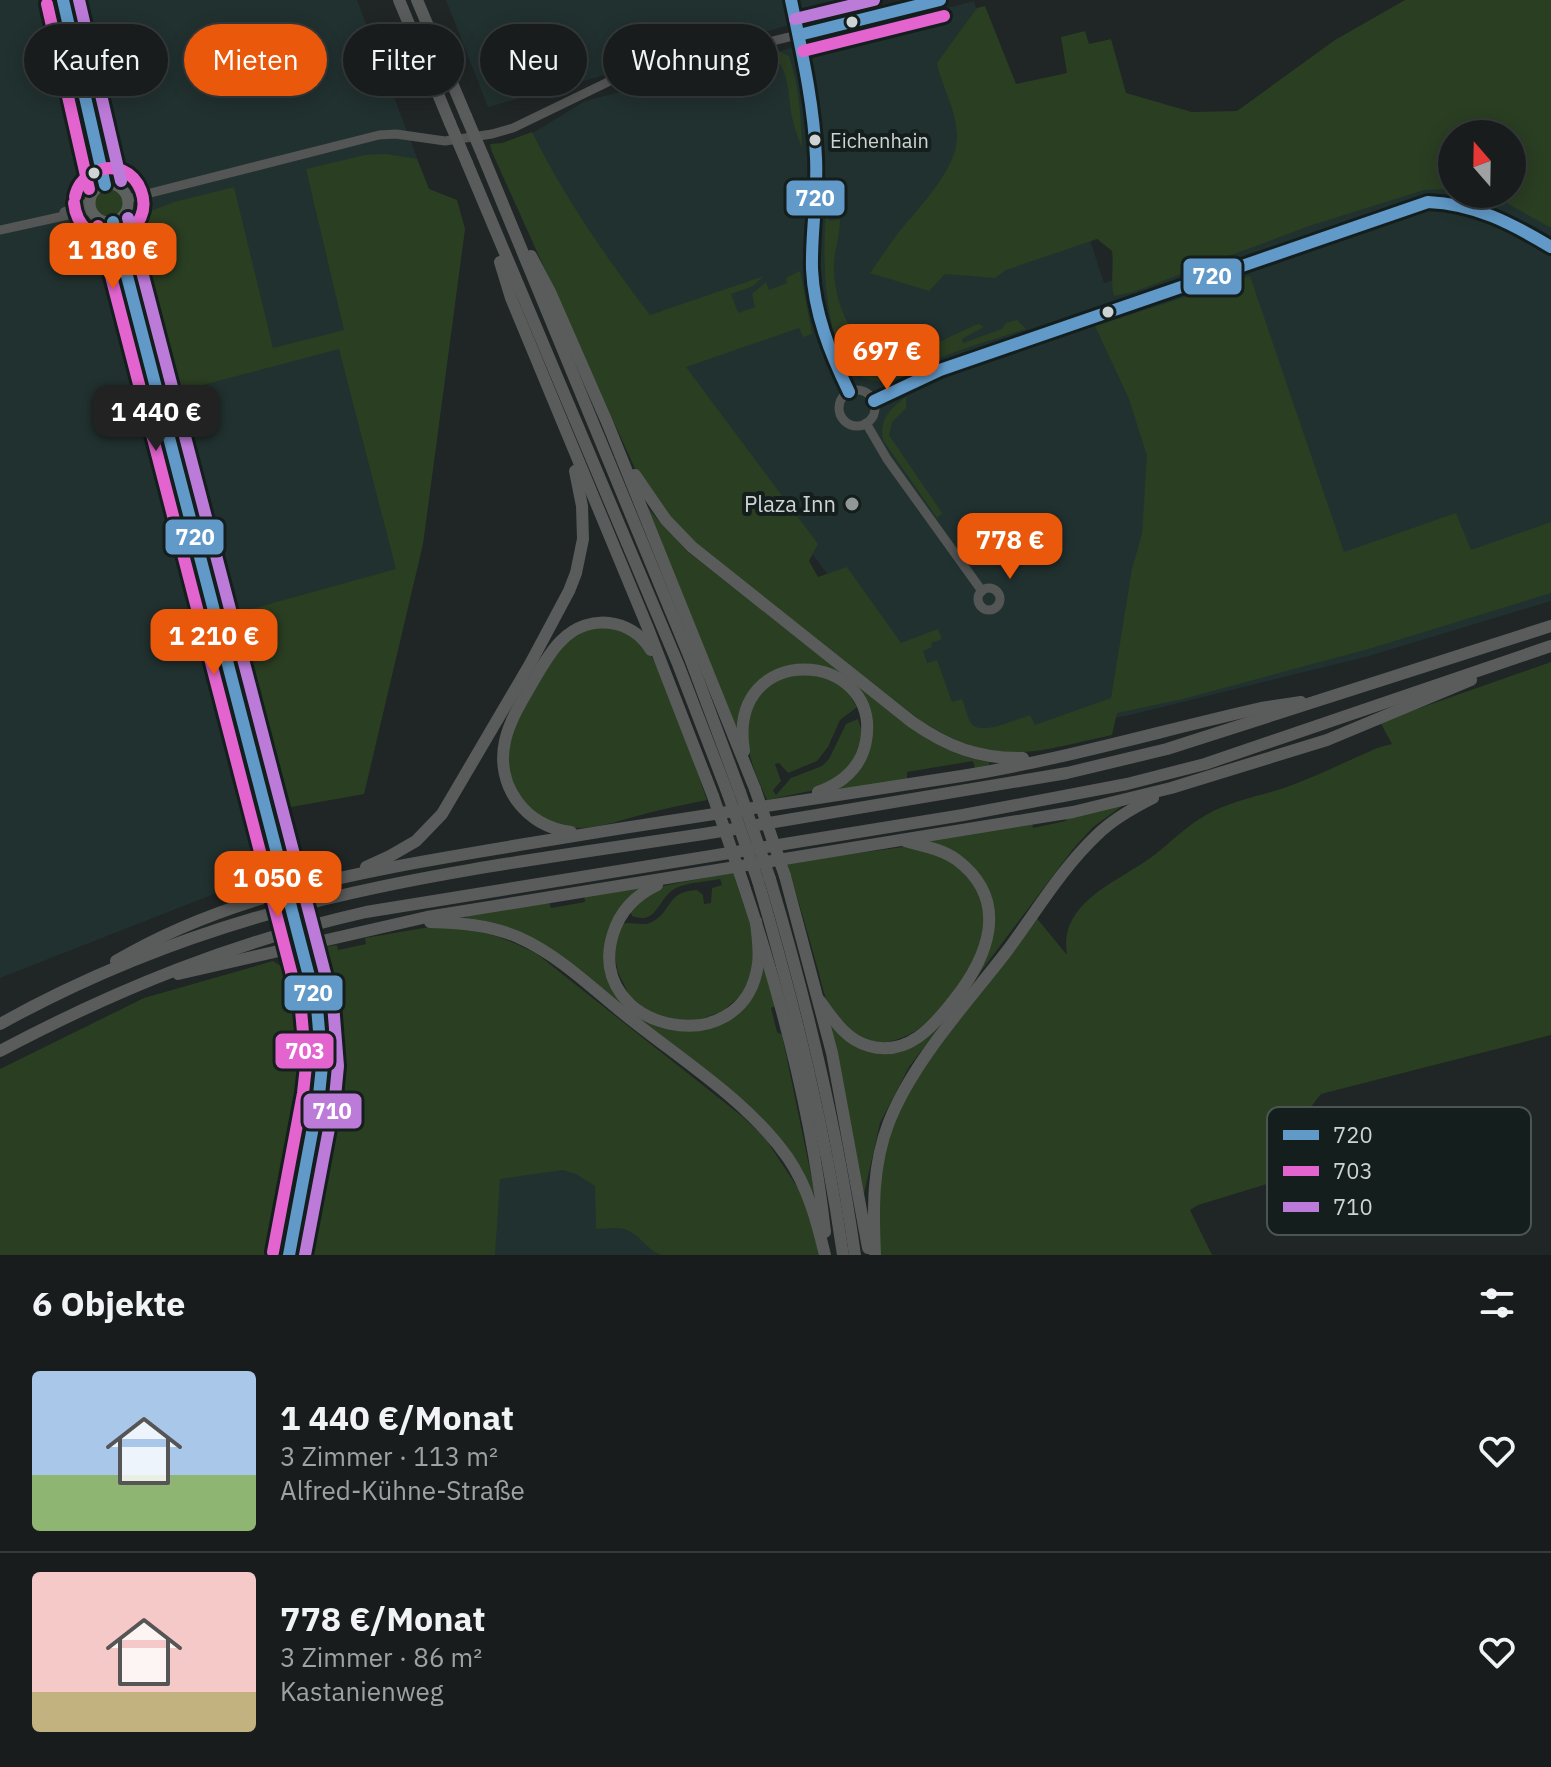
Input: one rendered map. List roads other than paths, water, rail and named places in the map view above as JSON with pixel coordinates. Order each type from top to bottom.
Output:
[{"type":"highway","points":[[399,0],[491,224],[734,793]]},
{"type":"highway","points":[[417,0],[690,658],[798,973],[827,1090],[855,1255]]},
{"type":"highway","points":[[507,215],[550,292],[607,422],[755,789],[785,876],[820,1001],[843,1102],[869,1255]]},
{"type":"highway","points":[[491,224],[511,298],[671,685],[756,921],[804,1107],[822,1203],[826,1255]]},
{"type":"highway","points":[[321,882],[390,856],[416,841],[442,814],[563,603],[576,573],[584,523],[579,485],[553,404]]},
{"type":"highway","points":[[607,422],[638,480],[669,524],[709,562],[930,735],[978,755],[998,758],[1058,756]]},
{"type":"highway","points":[[606,831],[573,832],[547,827],[524,810],[515,799],[504,772],[502,755],[511,721],[550,654],[570,633],[601,622],[617,623],[644,639],[671,685]]},
{"type":"highway","points":[[73,987],[199,936],[337,896],[1067,773],[1167,749],[1551,626]]},
{"type":"highway","points":[[0,1051],[151,978],[261,938],[366,912],[1087,793],[1153,778],[1283,738],[1551,646]]},
{"type":"highway","points":[[151,978],[403,922],[1073,812],[1189,783],[1327,740],[1474,679],[1486,667]]},
{"type":"highway","points":[[747,772],[742,730],[748,703],[760,686],[783,672],[798,668],[827,672],[846,684],[860,703],[867,728],[861,759],[839,782],[815,793],[753,807]]},
{"type":"highway","points":[[0,1024],[73,987],[148,942],[194,921],[321,882],[606,831],[982,772],[1261,708],[1320,701]]},
{"type":"highway","points":[[875,1255],[874,1192],[884,1135],[899,1100],[937,1043],[1083,849],[1119,816],[1189,783]]},
{"type":"highway","points":[[820,1001],[846,1033],[861,1043],[881,1048],[895,1047],[918,1038],[939,1019],[973,976],[987,945],[989,926],[987,906],[976,880],[946,853],[902,840]]},
{"type":"highway","points":[[732,868],[656,885],[632,901],[621,915],[612,940],[613,973],[620,989],[635,1008],[653,1020],[678,1027],[699,1026],[727,1014],[746,995],[755,975],[759,956],[756,921]]},
{"type":"highway","points":[[764,880],[803,1041],[843,1255]]},
{"type":"highway","points":[[403,922],[475,924],[507,933],[536,947],[758,1122],[794,1168],[810,1203],[826,1255]]},
{"type":"main road","points":[[63,0],[105,185]]},
{"type":"main road","points":[[105,185],[119,187],[127,199],[125,213],[113,222],[100,220],[90,206],[94,191],[105,185]]},
{"type":"main road","points":[[113,222],[317,1007],[322,1066],[319,1095],[289,1255]]},
{"type":"street","points":[[791,0],[812,109],[816,159],[813,286],[828,344],[849,392]]},
{"type":"street","points":[[127,199],[379,135],[408,135],[445,141],[492,134],[513,128],[610,81],[940,0]]},
{"type":"street","points":[[874,401],[940,370],[1428,202],[1447,202],[1480,209],[1551,247]]},
{"type":"street","points":[[0,230],[90,206]]},
{"type":"street","points":[[849,392],[866,393],[874,401],[874,414],[866,423],[855,426],[841,417],[841,400],[849,392]]},
{"type":"street","points":[[866,423],[887,459],[982,591]]},
{"type":"place","name":"Eichenhain","points":[[815,140]]},
{"type":"place","name":"Plaza Inn","points":[[852,504]]}]
